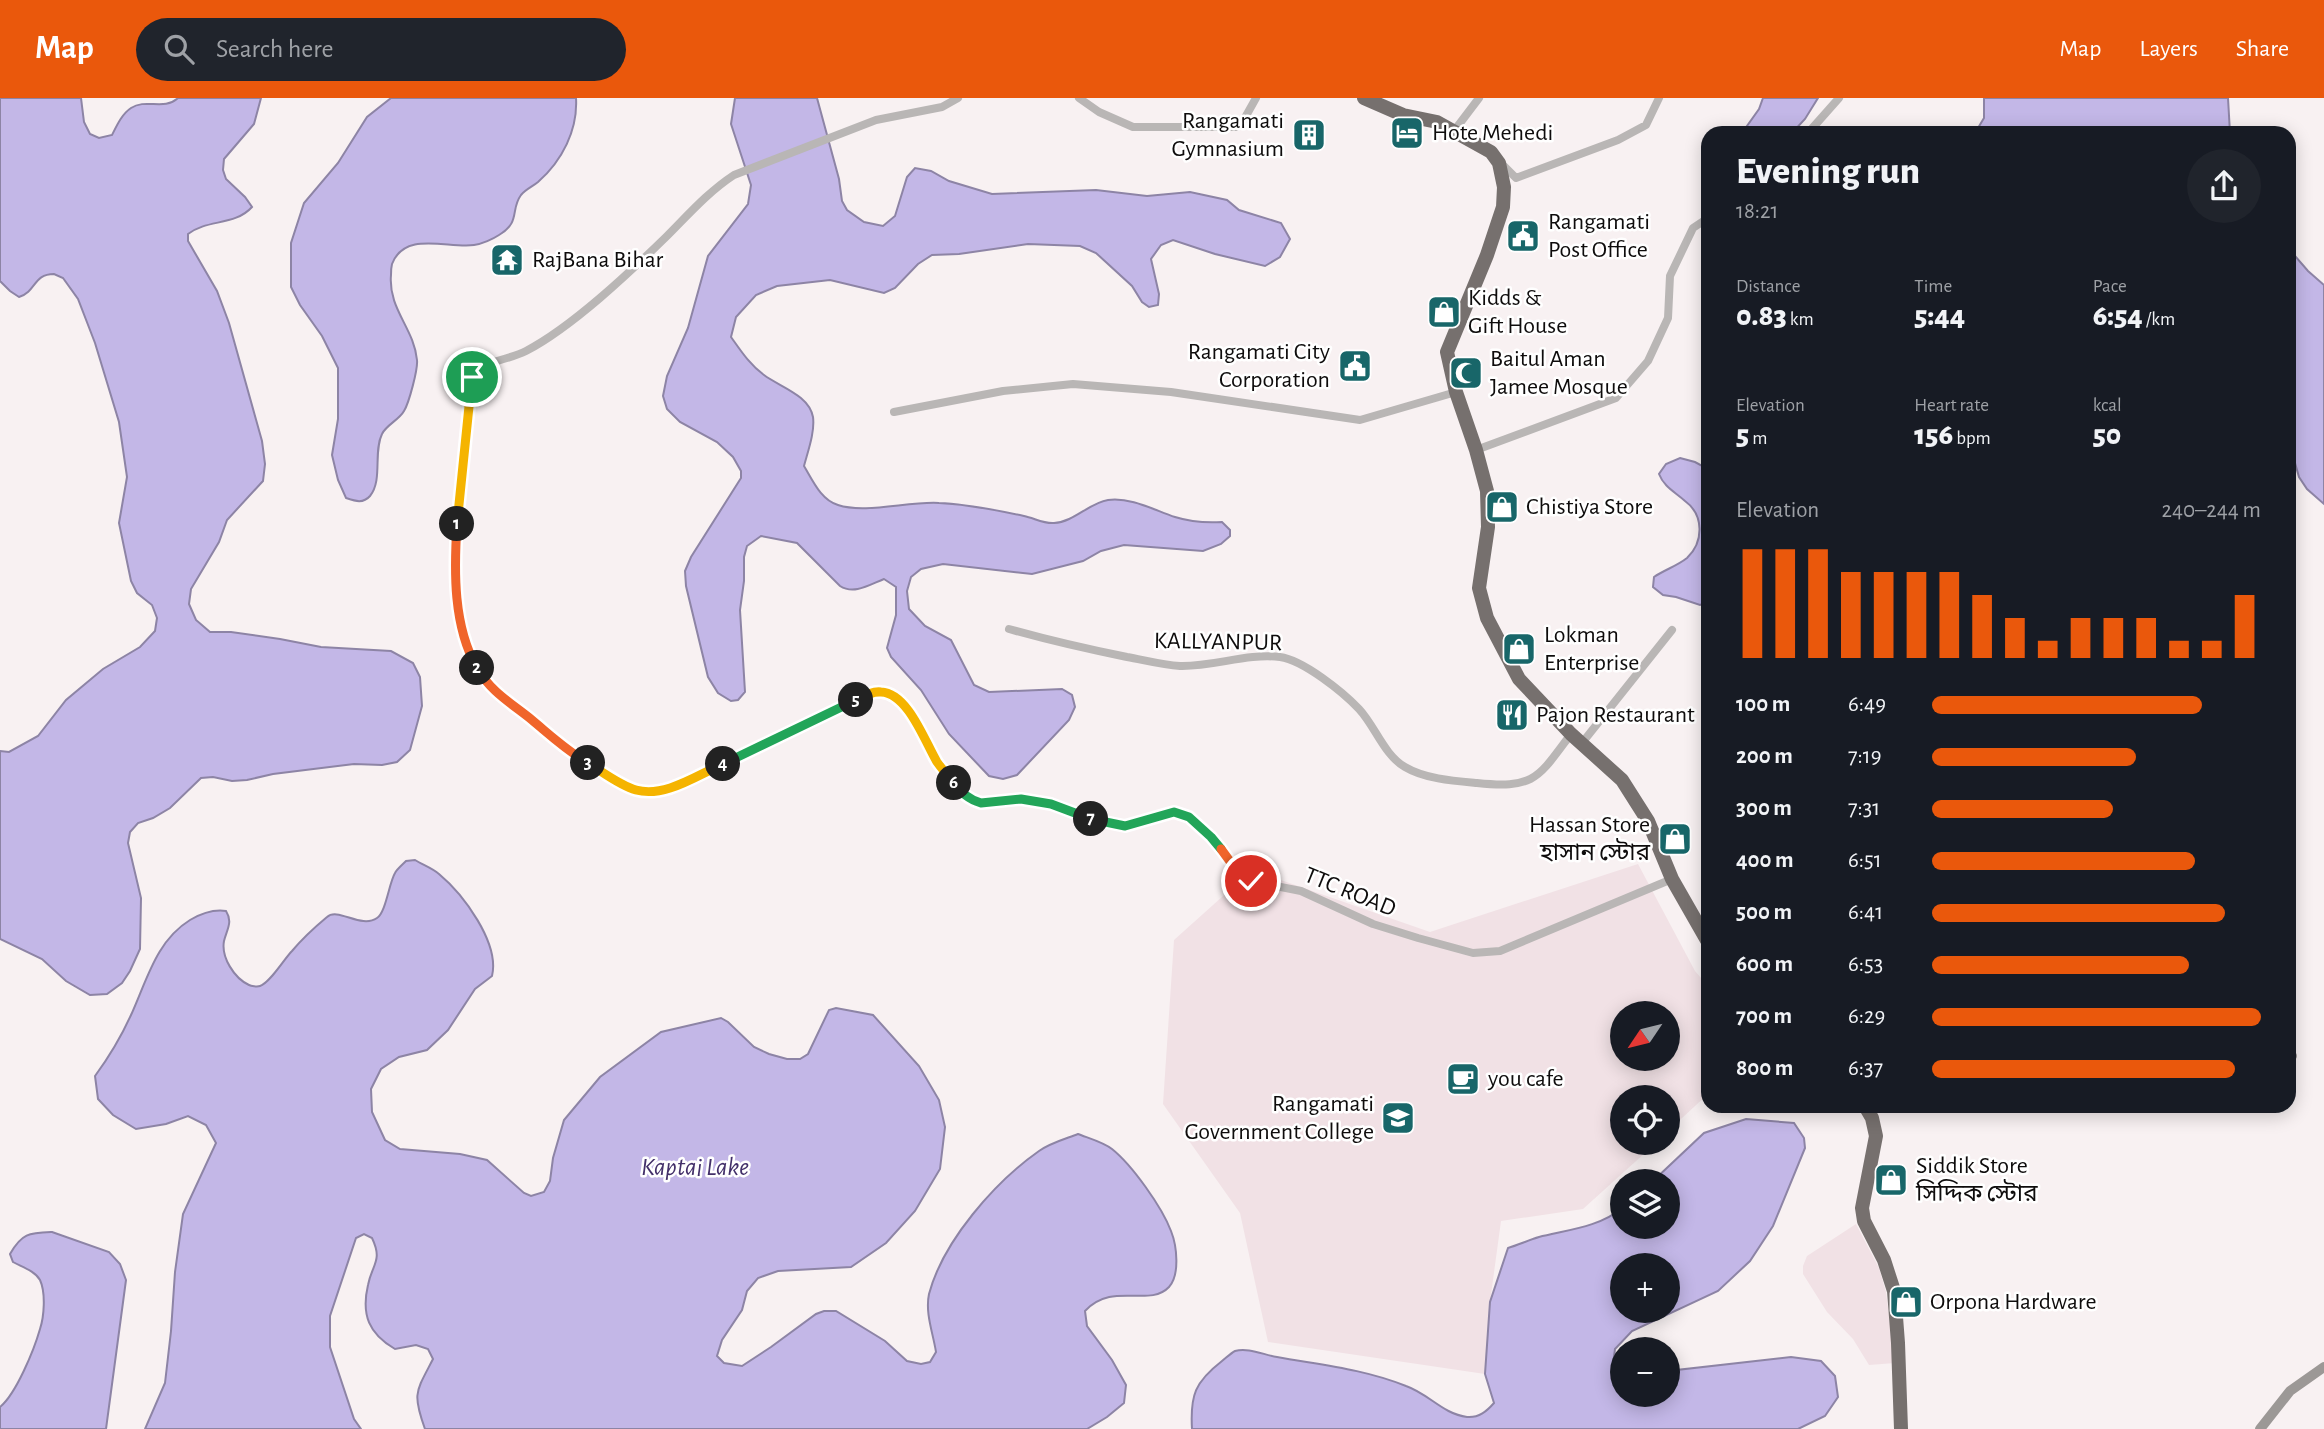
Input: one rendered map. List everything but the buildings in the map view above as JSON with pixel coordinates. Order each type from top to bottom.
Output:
[{"type":"highway","points":[[1364,98],[1403,115],[1437,122],[1491,152],[1499,163],[1504,187],[1503,207],[1447,352],[1456,393],[1487,491],[1488,527],[1479,588],[1487,618],[1519,680],[1622,780],[1648,821],[1672,879],[1701,930]]},
{"type":"highway","points":[[1869,1113],[1876,1136],[1862,1208],[1864,1221],[1884,1260],[1894,1291],[1901,1429]]},
{"type":"main road","points":[[2260,1429],[2290,1391],[2324,1367]]},
{"type":"street","name":"TTC ROAD","points":[[958,98],[942,107],[876,120],[734,175],[718,185],[594,303],[556,332],[525,351],[480,366],[472,377],[456,541],[456,601],[469,655],[498,695],[573,755],[639,791],[667,789],[805,726],[871,692],[883,691],[895,697],[908,710],[939,764],[963,795],[974,801],[1021,799],[1051,804],[1099,822],[1125,826],[1174,812],[1189,817],[1211,837],[1237,871],[1251,881],[1301,891],[1373,924],[1473,953],[1500,951],[1672,879]]},
{"type":"street","points":[[1079,98],[1099,112],[1133,127],[1236,127],[1256,98]]},
{"type":"street","points":[[1454,131],[1479,98]]},
{"type":"street","points":[[1491,152],[1516,178],[1525,176],[1618,140],[1646,125],[1659,98]]},
{"type":"street","points":[[1814,126],[1839,98]]},
{"type":"street","points":[[1476,450],[1616,398],[1648,361],[1668,318],[1670,276],[1693,228],[1701,223]]},
{"type":"street","points":[[894,412],[1003,391],[1073,384],[1171,392],[1360,420],[1456,393]]},
{"type":"street","name":"KALLYANPUR","points":[[1009,629],[1075,647],[1180,666],[1281,657],[1303,666],[1359,709],[1392,756],[1403,766],[1452,781],[1495,785],[1528,782],[1541,773],[1577,738],[1672,630]]},
{"type":"shaded area","name":"Rangamati Government College","points":[[1638,864],[1701,978],[1701,1100],[1680,1120],[1680,1085],[1610,1085],[1610,1155],[1643,1155],[1627,1169],[1610,1169],[1610,1185],[1583,1209],[1501,1221],[1490,1302],[1485,1374],[1268,1342],[1240,1213],[1163,1104],[1174,940],[1252,870],[1430,932]]},
{"type":"shaded area","points":[[1856,1224],[1879,1268],[1886,1292],[1895,1363],[1869,1365],[1853,1339],[1827,1312],[1803,1274],[1807,1256]]},
{"type":"water","points":[[0,98],[81,98],[84,122],[90,134],[99,138],[112,135],[125,113],[137,105],[167,104],[178,98],[261,98],[254,124],[224,159],[223,170],[226,179],[252,207],[237,217],[196,229],[188,234],[188,241],[217,291],[229,323],[262,441],[265,464],[263,481],[227,520],[219,542],[191,589],[189,604],[196,620],[210,632],[231,632],[321,647],[391,651],[413,663],[420,677],[422,706],[410,750],[397,762],[382,765],[354,764],[247,780],[201,778],[170,808],[138,823],[130,832],[128,843],[141,898],[140,949],[122,983],[107,994],[90,995],[66,981],[42,959],[0,939],[0,751],[9,752],[38,736],[66,700],[103,669],[140,647],[155,631],[157,618],[152,605],[137,593],[131,581],[119,523],[127,477],[119,422],[95,343],[78,299],[63,278],[54,274],[42,277],[19,297],[0,281]]},
{"type":"water","points":[[391,98],[576,98],[576,110],[571,133],[561,155],[547,174],[521,195],[513,221],[506,230],[491,240],[474,245],[417,244],[398,254],[392,264],[393,298],[415,349],[416,371],[404,411],[384,431],[379,441],[374,489],[367,499],[359,501],[346,498],[338,480],[332,455],[338,419],[338,368],[322,336],[291,287],[291,243],[304,203],[338,163],[367,117]]},
{"type":"water","points":[[735,98],[817,98],[839,179],[842,201],[847,210],[864,222],[883,226],[895,216],[907,177],[915,168],[931,171],[949,181],[992,194],[1096,190],[1147,196],[1190,192],[1227,200],[1239,210],[1281,223],[1290,239],[1280,257],[1265,266],[1173,240],[1161,245],[1151,259],[1159,294],[1158,305],[1149,307],[1142,302],[1132,286],[1096,253],[1080,246],[1028,244],[932,255],[918,264],[895,288],[884,293],[830,280],[777,286],[756,295],[736,317],[731,337],[746,358],[764,375],[800,397],[810,409],[813,429],[804,466],[818,489],[832,503],[861,508],[950,504],[1050,523],[1061,522],[1101,502],[1117,500],[1134,502],[1187,520],[1222,522],[1230,530],[1230,536],[1221,544],[1203,551],[1124,545],[1101,551],[1083,561],[1032,574],[943,564],[921,569],[911,577],[907,591],[909,609],[925,626],[951,640],[974,685],[989,692],[1062,689],[1072,695],[1075,707],[1069,720],[1017,775],[1003,779],[989,776],[949,734],[921,690],[891,657],[887,648],[896,615],[896,587],[884,579],[862,588],[845,589],[797,543],[761,536],[747,546],[740,610],[745,692],[738,700],[731,701],[718,693],[708,677],[686,586],[685,571],[741,478],[741,471],[733,457],[717,442],[680,422],[667,409],[663,396],[667,376],[688,328],[708,256],[748,204],[751,185],[731,124]]},
{"type":"water","points":[[1763,98],[1818,98],[1798,126],[1747,126]]},
{"type":"water","points":[[1984,98],[2228,98],[2230,126],[1979,126],[1984,118]]},
{"type":"water","points":[[2296,257],[2324,285],[2324,504],[2307,489],[2296,466]]},
{"type":"water","points":[[1680,458],[1701,465],[1700,605],[1663,595],[1653,587],[1654,577],[1693,552],[1700,529],[1691,507],[1661,479],[1659,474],[1666,464]]},
{"type":"water","name":"Kaptai Lake","points":[[415,860],[439,874],[468,906],[485,934],[493,963],[492,976],[475,989],[448,1030],[427,1050],[399,1057],[381,1069],[371,1089],[372,1112],[385,1140],[400,1149],[460,1154],[487,1160],[524,1193],[531,1196],[544,1192],[550,1181],[553,1158],[564,1120],[600,1077],[661,1032],[721,1018],[754,1047],[787,1059],[800,1059],[808,1054],[829,1010],[836,1008],[873,1015],[919,1066],[939,1100],[945,1127],[940,1169],[915,1211],[886,1243],[851,1267],[778,1271],[758,1278],[747,1291],[742,1310],[722,1340],[717,1356],[724,1363],[742,1366],[816,1314],[836,1311],[885,1341],[907,1361],[921,1364],[930,1362],[936,1352],[929,1316],[929,1294],[936,1274],[958,1234],[989,1196],[1022,1164],[1048,1146],[1078,1134],[1100,1142],[1128,1165],[1161,1210],[1175,1244],[1175,1275],[1169,1287],[1161,1293],[1107,1298],[1096,1302],[1085,1311],[1087,1326],[1112,1360],[1126,1385],[1124,1403],[1087,1429],[425,1429],[417,1400],[420,1386],[433,1359],[428,1349],[416,1345],[395,1349],[379,1337],[369,1323],[366,1296],[377,1252],[372,1238],[364,1234],[356,1238],[330,1316],[330,1347],[354,1419],[361,1429],[145,1429],[165,1383],[183,1214],[216,1143],[206,1125],[188,1116],[166,1124],[136,1129],[113,1115],[98,1099],[95,1076],[123,1031],[161,950],[178,929],[190,920],[208,912],[226,911],[229,922],[224,941],[227,960],[243,982],[260,986],[327,917],[337,914],[364,921],[377,918],[383,910],[396,872],[406,861]]},
{"type":"water","points":[[1746,1119],[1794,1123],[1804,1138],[1805,1148],[1773,1226],[1750,1261],[1718,1291],[1680,1309],[1680,1253],[1610,1253],[1610,1323],[1649,1323],[1632,1331],[1626,1337],[1610,1337],[1610,1407],[1680,1407],[1680,1370],[1791,1357],[1821,1361],[1835,1376],[1838,1397],[1825,1416],[1798,1429],[1192,1429],[1193,1398],[1200,1383],[1228,1356],[1240,1350],[1374,1375],[1414,1390],[1458,1415],[1471,1417],[1482,1413],[1494,1403],[1485,1374],[1490,1302],[1508,1248],[1539,1237],[1593,1224],[1610,1216],[1610,1239],[1680,1239],[1680,1169],[1666,1169],[1704,1133]]},
{"type":"water","points":[[52,1232],[109,1252],[120,1264],[126,1280],[106,1429],[0,1429],[0,1407],[12,1392],[29,1359],[41,1324],[44,1305],[38,1277],[13,1262],[10,1254],[22,1238]]},
{"type":"place","name":"Hote Mehedi","points":[[1407,133]]},
{"type":"place","name":"Rangamati Gymnasium","points":[[1309,135]]},
{"type":"place","name":"Rangamati Post Office","points":[[1523,236]]},
{"type":"place","name":"RajBana Bihar","points":[[507,260]]},
{"type":"place","name":"Kidds & Gift House","points":[[1444,312]]},
{"type":"place","name":"Rangamati City Corporation","points":[[1355,366]]},
{"type":"place","name":"Baitul Aman Jamee Mosque","points":[[1466,373]]},
{"type":"place","name":"Chistiya Store","points":[[1502,507]]},
{"type":"place","name":"Lokman Enterprise","points":[[1519,649]]},
{"type":"place","name":"Pajon Restaurant","points":[[1512,715]]},
{"type":"place","name":"Hassan Store হাসান স্টোর","points":[[1675,839]]},
{"type":"place","name":"you cafe","points":[[1463,1079]]},
{"type":"place","name":"Rangamati Government College","points":[[1398,1118]]},
{"type":"place","name":"Siddik Store সিদ্দিক স্টোর","points":[[1891,1180]]},
{"type":"place","name":"Orpona Hardware","points":[[1906,1302]]},
{"type":"route","points":[[472,377],[456,541],[456,601],[469,655],[498,695],[573,755],[639,791],[667,789],[805,726],[871,692],[883,691],[895,697],[908,710],[939,764],[963,795],[974,801],[981,803],[1021,799],[1051,804],[1099,822],[1125,826],[1174,812],[1189,817],[1211,837],[1237,871],[1251,881]]}]
